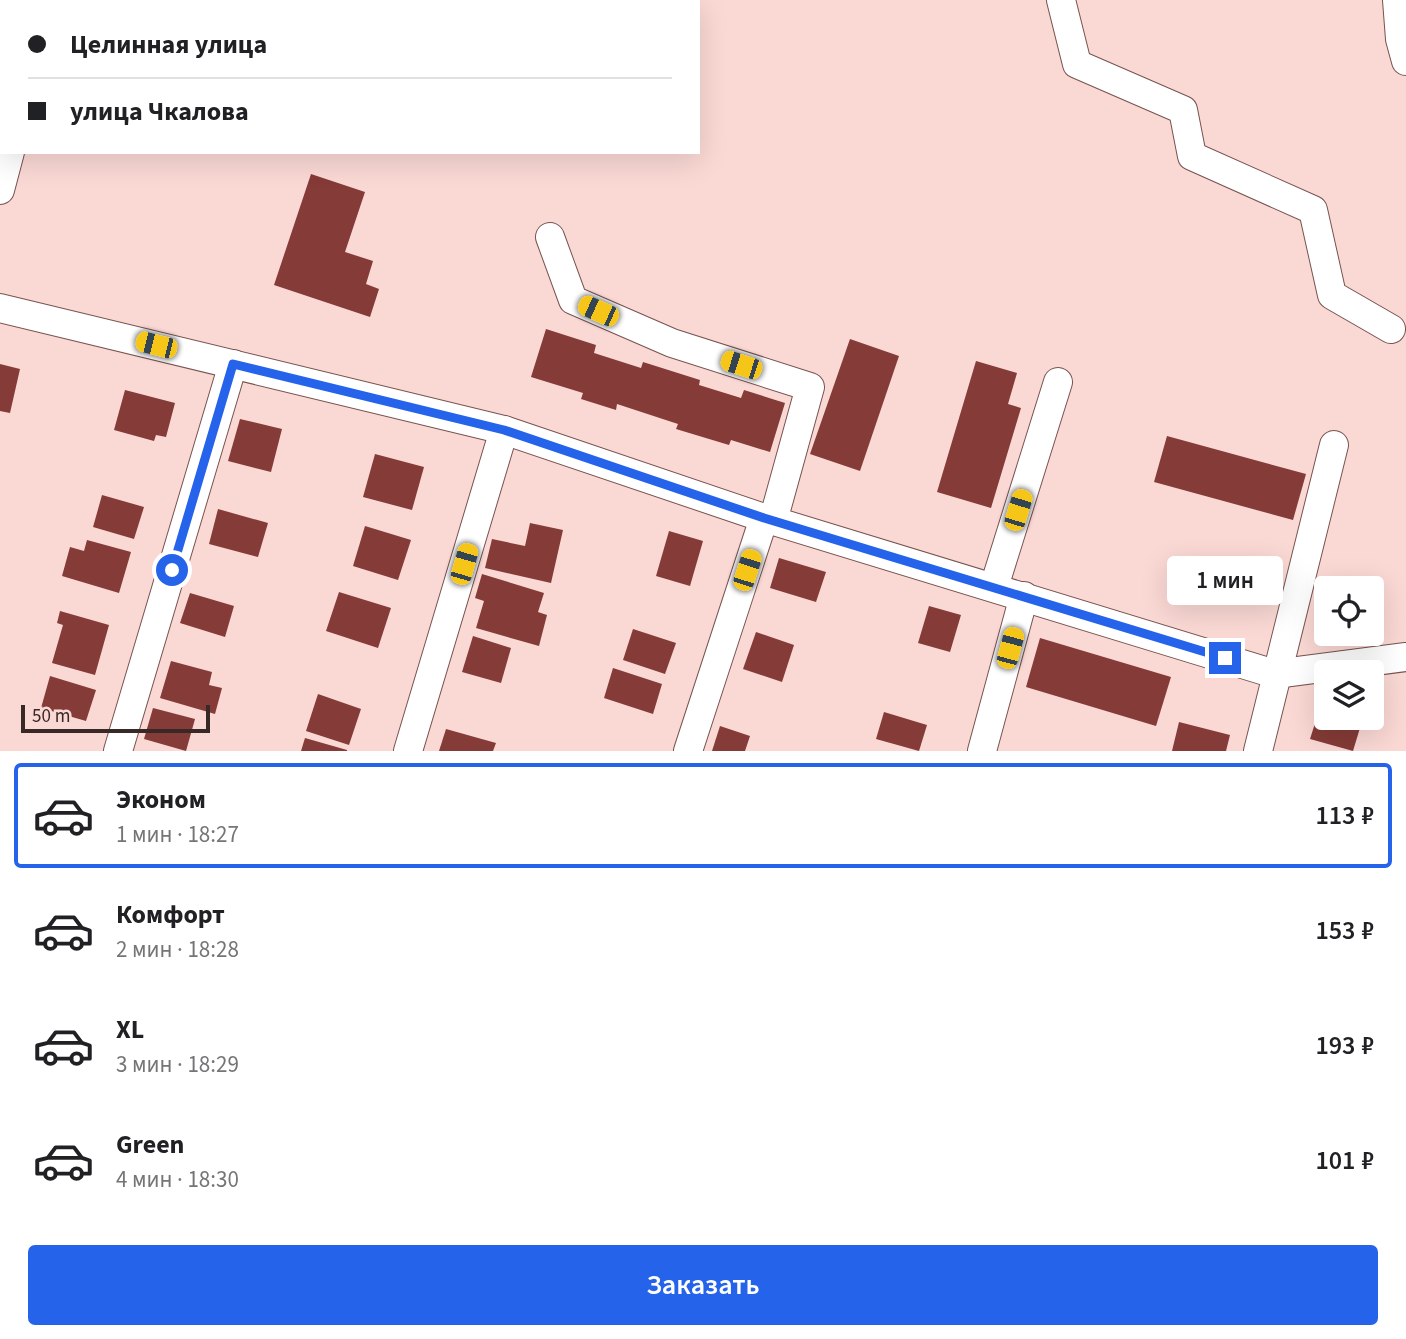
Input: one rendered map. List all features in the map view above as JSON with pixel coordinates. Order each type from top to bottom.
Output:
[{"type":"street","points":[[1061,0],[1077,64],[1183,110],[1192,156],[1313,210],[1332,295],[1391,329]]},
{"type":"street","points":[[1398,0],[1400,39],[1406,61]]},
{"type":"street","points":[[0,190],[9,154]]},
{"type":"street","points":[[550,237],[573,300],[672,343],[810,387],[768,519],[688,751]]},
{"type":"street","points":[[0,307],[504,430],[768,519],[1275,674],[1406,657]]},
{"type":"street","points":[[118,751],[233,364]]},
{"type":"street","points":[[994,587],[1058,382]]},
{"type":"street","points":[[408,751],[504,430]]},
{"type":"street","points":[[1258,751],[1275,674],[1335,445]]},
{"type":"street","points":[[982,751],[1024,596]]},
{"type":"building","points":[[311,174],[365,192],[345,252],[373,261],[366,284],[379,289],[370,317],[274,285]]},
{"type":"building","points":[[546,329],[596,345],[594,353],[641,368],[643,362],[700,380],[699,385],[741,398],[744,390],[785,403],[770,452],[731,440],[729,445],[676,429],[678,424],[617,404],[616,410],[581,399],[583,393],[531,377]]},
{"type":"building","points":[[850,339],[899,356],[860,471],[810,454]]},
{"type":"building","points":[[976,361],[1017,373],[1008,404],[1021,408],[991,508],[937,492]]},
{"type":"building","points":[[0,364],[20,369],[10,413],[0,411]]},
{"type":"building","points":[[125,390],[175,403],[166,437],[156,435],[154,441],[114,430]]},
{"type":"building","points":[[240,419],[282,429],[271,472],[228,461]]},
{"type":"building","points":[[1167,436],[1306,474],[1293,520],[1154,482]]},
{"type":"building","points":[[375,454],[424,467],[412,510],[363,497]]},
{"type":"building","points":[[102,495],[144,507],[134,539],[93,527]]},
{"type":"building","points":[[218,509],[268,523],[258,557],[209,544]]},
{"type":"building","points":[[530,523],[563,530],[551,583],[485,568],[492,539],[525,546]]},
{"type":"building","points":[[365,526],[411,540],[398,580],[353,566]]},
{"type":"building","points":[[669,531],[703,541],[690,586],[656,576]]},
{"type":"building","points":[[87,540],[131,552],[119,593],[62,576],[70,547],[84,551]]},
{"type":"building","points":[[779,558],[826,572],[816,602],[770,588]]},
{"type":"building","points":[[482,574],[544,593],[538,612],[547,615],[539,646],[476,628],[484,601],[475,598]]},
{"type":"building","points":[[339,592],[391,608],[378,648],[326,631]]},
{"type":"building","points":[[190,593],[234,606],[225,637],[180,623]]},
{"type":"building","points":[[929,606],[961,615],[950,652],[918,643]]},
{"type":"building","points":[[60,611],[109,625],[95,675],[52,663],[63,625],[57,623]]},
{"type":"building","points":[[633,629],[676,643],[665,674],[623,660]]},
{"type":"building","points":[[756,632],[794,645],[782,682],[743,669]]},
{"type":"building","points":[[473,636],[511,648],[501,683],[462,672]]},
{"type":"building","points":[[1040,638],[1171,677],[1156,726],[1026,687]]},
{"type":"building","points":[[171,661],[212,672],[209,685],[222,688],[215,714],[160,698]]},
{"type":"building","points":[[613,668],[662,684],[653,714],[604,698]]},
{"type":"building","points":[[50,676],[96,690],[86,721],[41,708]]},
{"type":"building","points":[[318,694],[361,709],[349,745],[306,731]]},
{"type":"building","points":[[153,708],[195,719],[186,751],[144,739]]},
{"type":"building","points":[[884,712],[927,725],[919,751],[876,739]]},
{"type":"building","points":[[1179,722],[1230,735],[1226,751],[1172,751]]},
{"type":"building","points":[[720,726],[750,736],[745,751],[712,751]]},
{"type":"building","points":[[1314,726],[1314,730],[1359,730],[1353,751],[1310,739]]},
{"type":"building","points":[[446,729],[496,743],[493,751],[439,751]]},
{"type":"building","points":[[305,738],[347,750],[347,751],[301,751]]},
{"type":"route","points":[[172,570],[233,364],[504,430],[764,518],[1225,658]]}]
